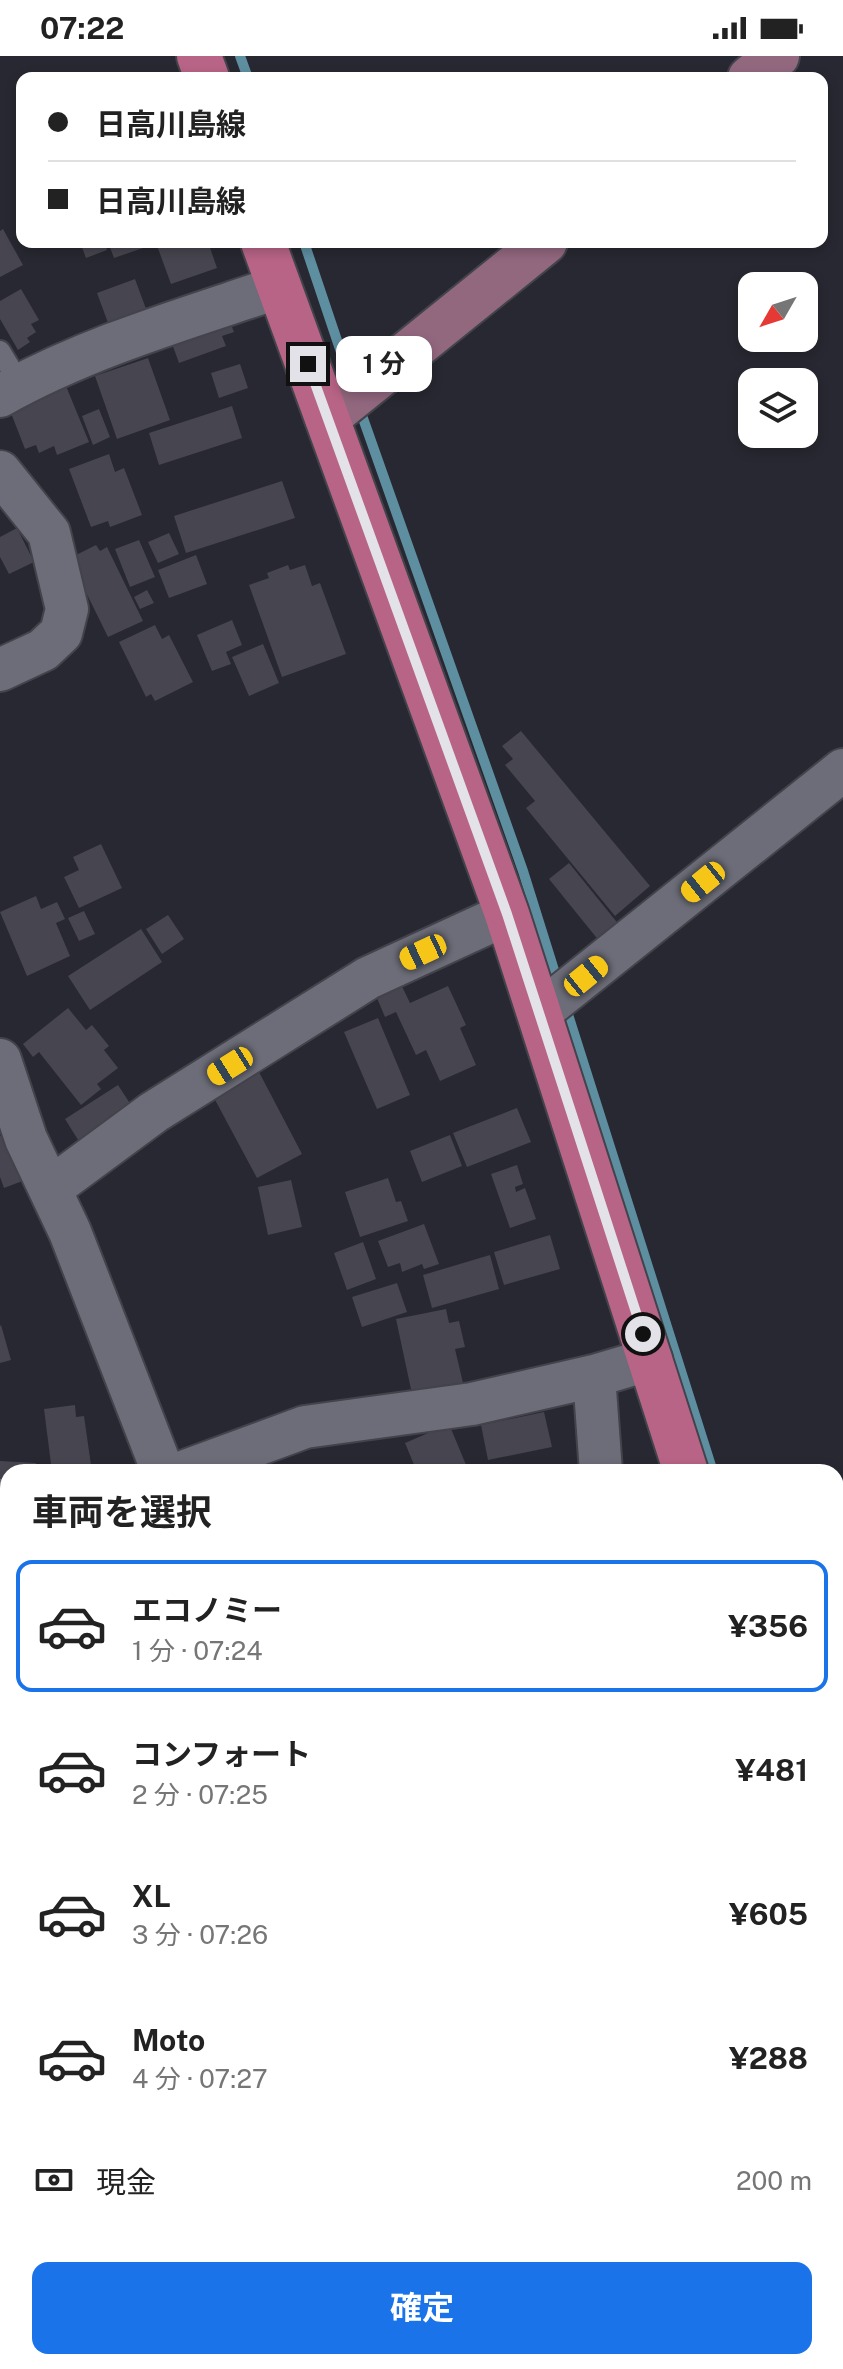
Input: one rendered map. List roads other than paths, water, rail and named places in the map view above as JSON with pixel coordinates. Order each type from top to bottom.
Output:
[{"type":"main road","points":[[265,248],[507,914],[684,1464]]},
{"type":"street","points":[[757,72],[777,56]]},
{"type":"street","points":[[327,418],[538,248]]},
{"type":"street","points":[[7,377],[46,370],[279,287]]},
{"type":"street","points":[[0,472],[49,533],[67,609],[61,633],[52,642],[43,650],[0,670]]},
{"type":"street","points":[[539,1013],[843,770]]},
{"type":"street","points":[[51,1188],[154,1112],[368,978],[507,914]]},
{"type":"street","points":[[0,1060],[26,1139],[51,1188],[160,1464]]},
{"type":"street","points":[[205,1464],[305,1427],[472,1404],[594,1376],[651,1359]]},
{"type":"street","points":[[594,1376],[600,1464]]},
{"type":"waterway","points":[[240,56],[246,72]]},
{"type":"waterway","points":[[306,248],[352,385]]},
{"type":"waterway","points":[[359,407],[523,871],[559,986]]},
{"type":"waterway","points":[[565,1005],[710,1464]]}]
